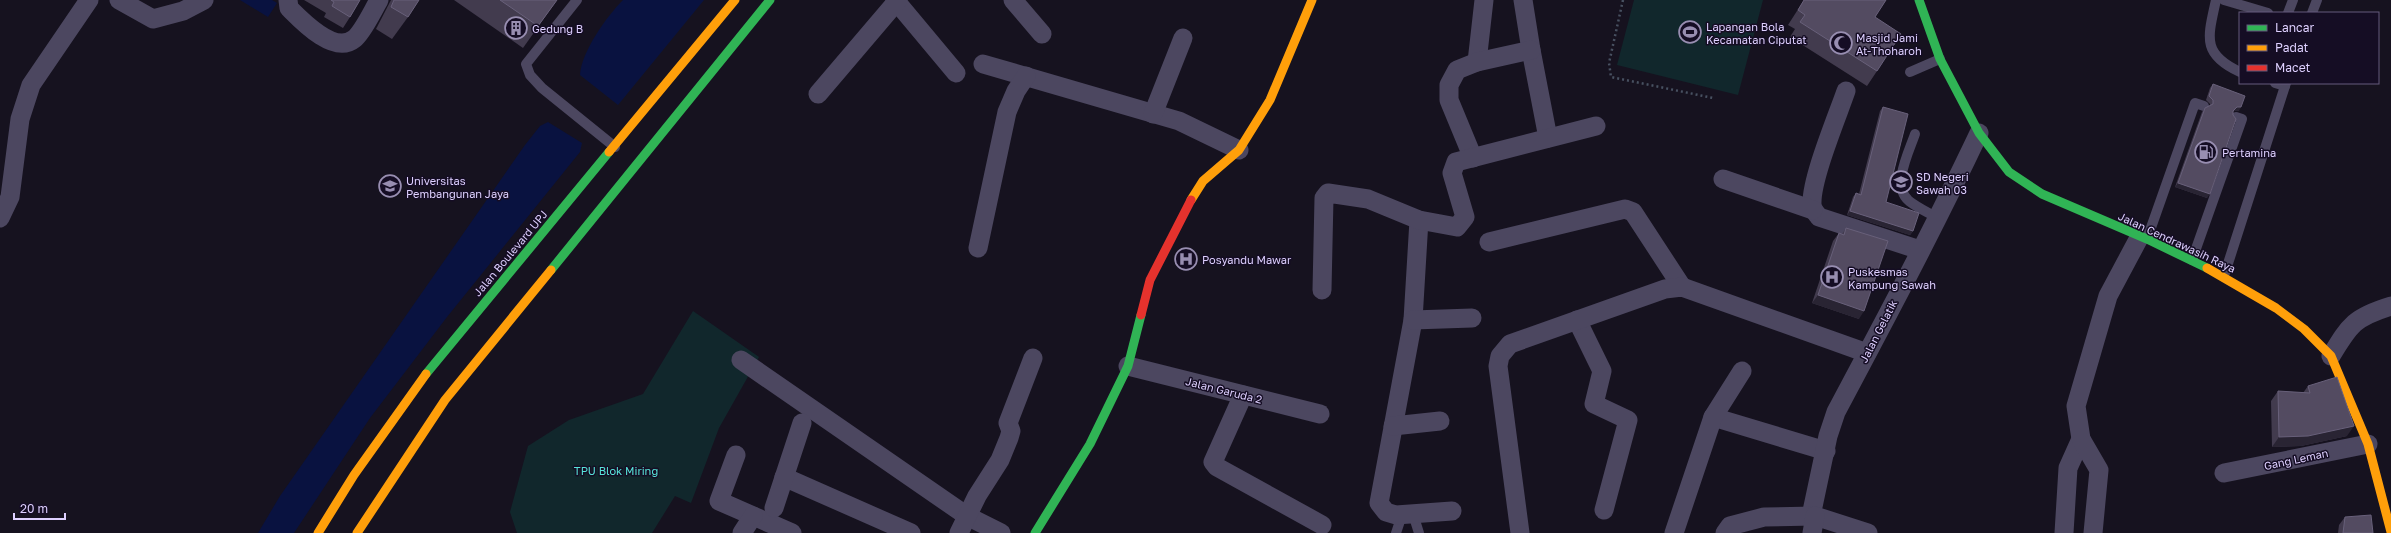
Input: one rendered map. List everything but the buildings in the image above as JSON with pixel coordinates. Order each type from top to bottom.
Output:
[{"type":"street","points":[[0,218],[10,197],[20,119],[31,85],[90,0]]},
{"type":"street","points":[[118,0],[153,19],[183,10],[204,0]]},
{"type":"street","points":[[288,0],[289,8],[317,35],[341,43],[355,38],[379,0]]},
{"type":"street","name":"Jalan Boulevard UPJ","points":[[318,533],[354,475],[416,386],[618,150],[735,0]]},
{"type":"street","points":[[357,533],[445,400],[633,163],[770,0]]},
{"type":"street","points":[[818,94],[897,0],[956,73]]},
{"type":"street","points":[[1013,0],[1042,34]]},
{"type":"street","points":[[1035,533],[1090,444],[1128,366],[1150,280],[1191,199],[1203,181],[1239,150],[1270,100],[1312,0]]},
{"type":"street","points":[[1477,62],[1484,0]]},
{"type":"street","points":[[1523,0],[1548,138]]},
{"type":"street","name":"Jalan Cendrawasih Raya","points":[[1920,0],[1940,60],[1979,133],[2009,172],[2042,194],[2192,260],[2224,276],[2276,308],[2304,329],[2331,356],[2368,444],[2391,532]]},
{"type":"street","points":[[1153,114],[1183,38]]},
{"type":"street","points":[[1472,158],[1449,100],[1449,85],[1457,70],[1477,62],[1531,50]]},
{"type":"street","points":[[983,64],[1178,121],[1239,150]]},
{"type":"street","points":[[978,248],[1007,112],[1016,91],[1026,76]]},
{"type":"street","points":[[1813,210],[1812,204],[1816,179],[1846,91]]},
{"type":"street","points":[[1322,290],[1325,195],[1328,193],[1368,199],[1419,220],[1457,227],[1463,223],[1465,217],[1452,173],[1456,162],[1596,126]]},
{"type":"street","name":"Jalan Gelatik","points":[[1813,522],[1826,451],[1836,412],[1920,250],[1939,219],[1979,133]]},
{"type":"street","points":[[1723,179],[1813,210],[1819,217],[1920,250]]},
{"type":"street","points":[[1489,242],[1625,209],[1633,212],[1682,286]]},
{"type":"street","points":[[1419,220],[1413,320],[1379,503],[1386,512],[1408,514],[1452,511]]},
{"type":"street","points":[[2093,533],[2098,470],[2081,439],[2076,406],[2108,296],[2143,238]]},
{"type":"street","points":[[1520,533],[1498,366],[1500,356],[1510,344],[1665,289],[1682,286],[1867,353]]},
{"type":"street","points":[[2331,356],[2343,337],[2358,319],[2365,314],[2391,306]]},
{"type":"street","points":[[1413,320],[1472,318]]},
{"type":"street","points":[[1577,320],[1602,371],[1594,404],[1628,420],[1604,510]]},
{"type":"street","points":[[959,533],[967,516],[1000,460],[1010,438],[1011,431],[1008,422],[1033,358]]},
{"type":"street","points":[[742,360],[967,516],[1001,533]]},
{"type":"street","name":"Jalan Garuda 2","points":[[1128,366],[1320,414]]},
{"type":"street","points":[[1674,533],[1713,417],[1742,371]]},
{"type":"street","points":[[1243,395],[1212,462],[1224,471],[1322,525]]},
{"type":"street","points":[[1713,417],[1826,451]]},
{"type":"street","points":[[1393,426],[1440,421]]},
{"type":"street","points":[[774,508],[802,423]]},
{"type":"street","points":[[2064,533],[2068,468],[2081,439]]},
{"type":"street","name":"Gang Leman","points":[[2224,474],[2368,444]]},
{"type":"street","points":[[736,455],[719,501],[792,533]]},
{"type":"street","points":[[784,477],[911,533]]},
{"type":"street","points":[[742,533],[753,516]]},
{"type":"street","points":[[1725,533],[1730,526],[1764,517],[1813,522],[1868,533]]},
{"type":"lane","points":[[577,0],[526,64],[530,75],[542,88],[618,150]]},
{"type":"lane","points":[[2216,0],[2210,46],[2214,56],[2225,65],[2239,72]]},
{"type":"lane","points":[[2224,0],[2265,12]]},
{"type":"lane","points":[[2288,12],[2293,0]]},
{"type":"lane","points":[[2312,12],[2317,0]]},
{"type":"lane","points":[[1910,72],[1940,60]]},
{"type":"lane","points":[[2224,276],[2282,84]]},
{"type":"lane","points":[[2143,238],[2195,103],[2204,106]]},
{"type":"lane","points":[[2192,260],[2242,120],[2236,117]]},
{"type":"lane","points":[[1915,134],[1902,178],[1901,188],[1909,201],[1939,219]]},
{"type":"lane","points":[[1396,533],[1408,514],[1420,533]]},
{"type":"path","points":[[1623,0],[1609,63],[1611,76],[1713,98]]},
{"type":"green space","name":"Lapangan Bola Kecamatan Ciputat","points":[[1634,0],[1763,0],[1738,95],[1617,65]]},
{"type":"green space","name":"TPU Blok Miring","points":[[693,311],[759,357],[719,428],[691,503],[675,496],[652,533],[517,533],[510,512],[528,446],[569,420],[643,394]]},
{"type":"shaded area","points":[[240,0],[272,0],[277,3],[268,17]]},
{"type":"shaded area","points":[[623,0],[704,0],[618,105],[580,75],[581,66],[590,45],[610,15]]},
{"type":"shaded area","points":[[548,122],[582,143],[580,152],[447,317],[370,418],[294,533],[258,533],[280,496],[525,145],[540,126]]},
{"type":"traffic: fast","points":[[551,270],[770,0]]},
{"type":"traffic: fast","points":[[1919,0],[1940,59],[1979,133],[2009,172],[2042,194],[2147,239],[2207,268]]},
{"type":"traffic: fast","points":[[426,374],[609,152]]},
{"type":"traffic: fast","points":[[1035,533],[1090,444],[1128,366],[1141,315]]},
{"type":"traffic: slow","points":[[609,152],[735,0]]},
{"type":"traffic: slow","points":[[1191,200],[1203,181],[1239,150],[1270,100],[1312,0]]},
{"type":"traffic: slow","points":[[2207,268],[2276,308],[2304,329],[2331,356],[2368,444],[2391,532]]},
{"type":"traffic: slow","points":[[357,533],[445,400],[551,270]]},
{"type":"traffic: slow","points":[[318,533],[354,475],[426,374]]},
{"type":"traffic: jam","points":[[1141,315],[1150,280],[1191,200]]},
{"type":"place","name":"Gedung B","points":[[516,28]]},
{"type":"place","name":"Lapangan Bola Kecamatan Ciputat","points":[[1690,32]]},
{"type":"place","name":"Masjid Jami At-Thoharoh","points":[[1841,43]]},
{"type":"place","name":"Pertamina","points":[[2206,152]]},
{"type":"place","name":"SD Negeri Sawah 03","points":[[1901,182]]},
{"type":"place","name":"Universitas Pembangunan Jaya","points":[[390,186]]},
{"type":"place","name":"Posyandu Mawar","points":[[1186,259]]},
{"type":"place","name":"Puskesmas Kampung Sawah","points":[[1832,277]]}]
